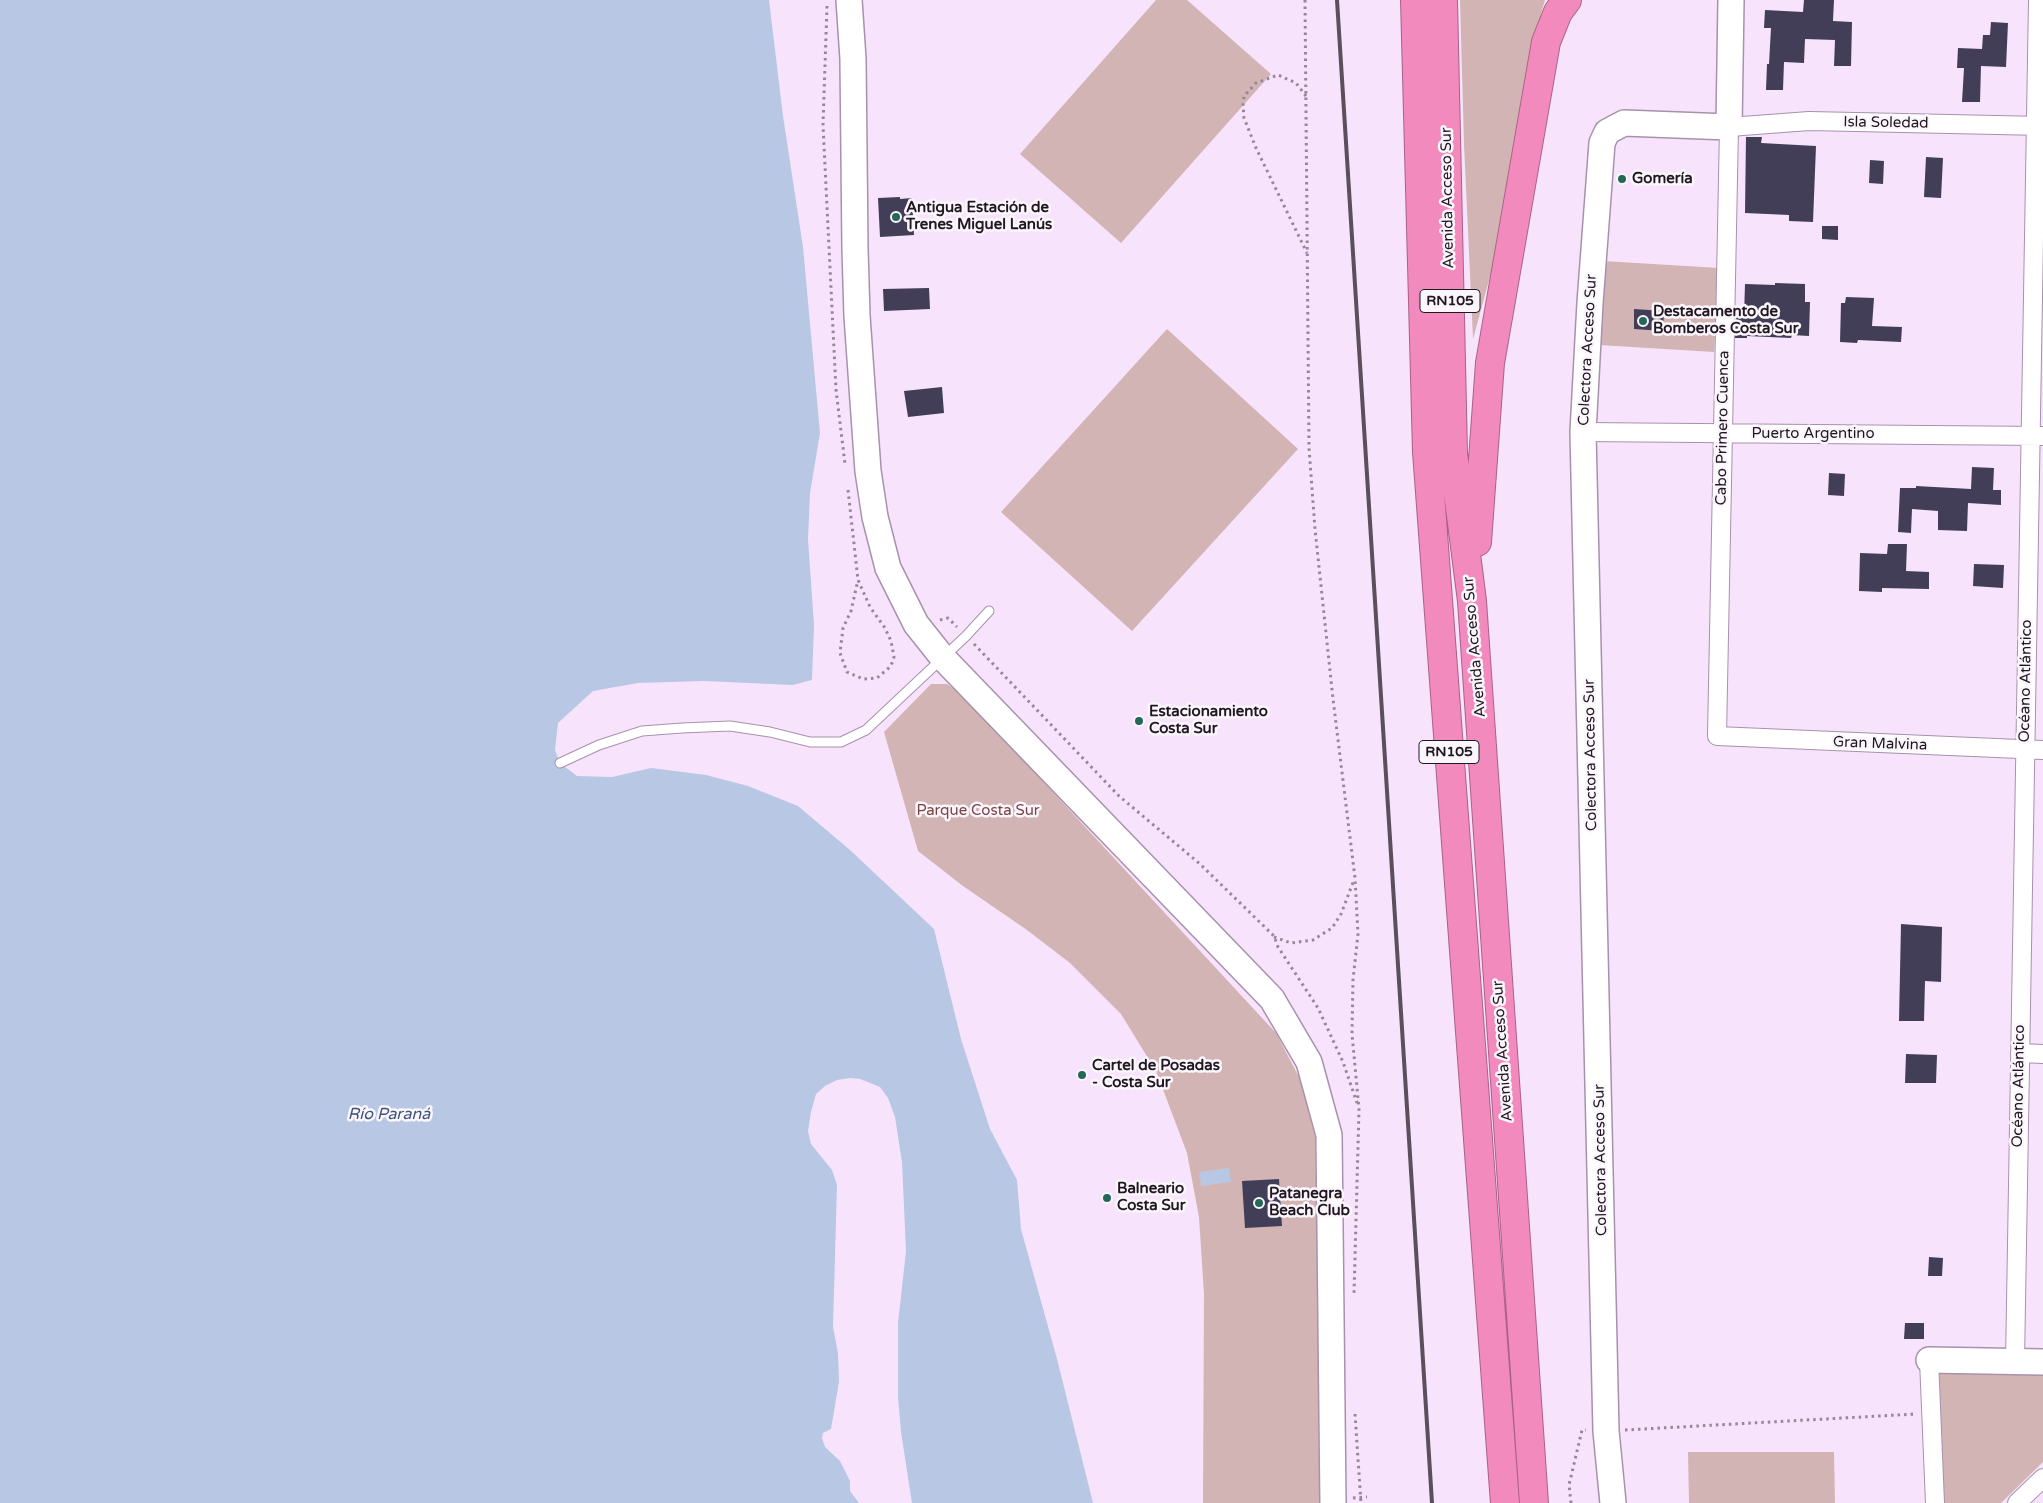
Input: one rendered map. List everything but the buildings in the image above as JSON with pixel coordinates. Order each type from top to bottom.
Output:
[{"type":"highway","name":"Avenida Acceso Sur","points":[[1415,0],[1427,452],[1505,1503]]},
{"type":"highway","name":"Avenida Acceso Sur","points":[[1443,0],[1453,453],[1472,601],[1534,1503]]},
{"type":"highway","points":[[1472,601],[1490,363],[1546,42],[1558,12],[1567,0]]},
{"type":"main road","points":[[849,0],[853,58],[857,316],[868,471],[874,517],[888,568],[916,624],[942,658],[1272,999],[1309,1062],[1329,1135],[1343,1500]]},
{"type":"main road","points":[[853,58],[861,0]]},
{"type":"main road","name":"Cabo Primero Cuenca","points":[[1728,127],[1731,0]]},
{"type":"main road","name":"Colectora Acceso Sur","points":[[1613,1503],[1606,1431],[1583,432],[1602,143],[1607,132],[1624,123],[1728,127]]},
{"type":"main road","points":[[1929,1360],[2043,1362]]},
{"type":"street","name":"Océano Atlántico","points":[[2014,1362],[2025,750],[2037,436],[2038,0]]},
{"type":"street","name":"Isla Soledad","points":[[1728,127],[1809,121],[2039,126]]},
{"type":"street","name":"Cabo Primero Cuenca","points":[[1717,736],[1728,127]]},
{"type":"street","name":"Puerto Argentino","points":[[1583,432],[2037,436]]},
{"type":"street","name":"Gran Malvina","points":[[1717,736],[2043,750]]},
{"type":"street","points":[[2020,1053],[2043,1054]]},
{"type":"street","points":[[1929,1360],[1935,1503]]},
{"type":"street","points":[[2017,1503],[2043,1478]]},
{"type":"lane","points":[[560,763],[599,745],[642,731],[682,728],[730,726],[770,732],[810,742],[841,742],[866,730],[966,636],[989,611]]},
{"type":"path","points":[[1305,0],[1309,448],[1332,699],[1355,878],[1358,934],[1353,980],[1352,1034],[1359,1108],[1354,1302]]},
{"type":"path","points":[[1307,96],[1296,83],[1278,75],[1256,83],[1244,96],[1243,105],[1244,118],[1256,148],[1308,256]]},
{"type":"path","points":[[858,580],[870,607],[885,628],[891,640],[894,657],[891,666],[876,678],[863,679],[847,672],[840,653],[843,628],[851,611],[858,580]]},
{"type":"path","points":[[885,628],[948,618],[1119,796],[1200,864],[1274,936],[1291,943],[1313,940],[1332,928],[1342,914],[1355,878]]},
{"type":"path","points":[[1274,936],[1278,947],[1318,1008],[1343,1062],[1359,1108]]},
{"type":"path","points":[[1355,1409],[1362,1503]]},
{"type":"path","points":[[1571,1503],[1569,1485],[1582,1430],[1606,1431],[1932,1413]]},
{"type":"path","points":[[1343,1500],[1367,1497]]},
{"type":"green space","points":[[1156,0],[1187,0],[1271,74],[1121,243],[1020,154]]},
{"type":"green space","points":[[1460,0],[1545,0],[1529,56],[1506,218],[1473,339],[1464,144]]},
{"type":"green space","points":[[1603,261],[1719,268],[1714,352],[1599,345]]},
{"type":"green space","points":[[1167,329],[1298,449],[1132,631],[1001,512]]},
{"type":"green space","name":"Parque Costa Sur","points":[[931,684],[947,684],[963,695],[1276,1033],[1300,1079],[1315,1137],[1323,1503],[1203,1503],[1204,1294],[1199,1217],[1187,1153],[1156,1071],[1121,1014],[1070,963],[918,851],[884,732]]},
{"type":"green space","points":[[1937,1368],[2043,1373],[2043,1462],[2001,1503],[1943,1503]]},
{"type":"green space","points":[[1688,1452],[1834,1452],[1835,1503],[1689,1503]]},
{"type":"water","name":"Río Paraná","points":[[0,0],[769,0],[783,116],[803,247],[820,433],[810,493],[808,539],[814,625],[812,680],[793,685],[704,681],[638,683],[593,691],[558,723],[555,750],[560,763],[577,776],[612,777],[651,768],[706,775],[748,786],[798,806],[850,850],[934,929],[961,1039],[990,1129],[1017,1180],[1021,1229],[1057,1359],[1093,1503],[912,1503],[901,1432],[898,1397],[898,1323],[906,1251],[902,1162],[895,1117],[888,1098],[880,1087],[860,1079],[850,1078],[837,1080],[825,1086],[816,1094],[808,1131],[811,1144],[832,1170],[837,1185],[833,1327],[838,1353],[839,1382],[831,1429],[823,1433],[822,1438],[825,1447],[840,1461],[850,1481],[850,1491],[859,1503],[0,1503]]},
{"type":"water","points":[[1229,1168],[1231,1182],[1201,1186],[1199,1172]]},
{"type":"railway","points":[[1337,0],[1432,1503]]},
{"type":"place","name":"Gomería","points":[[1622,179]]},
{"type":"place","name":"Antigua Estación de Trenes Miguel Lanús","points":[[896,217]]},
{"type":"place","name":"Destacamento de Bomberos Costa Sur","points":[[1643,321]]},
{"type":"place","name":"Estacionamiento Costa Sur","points":[[1139,721]]},
{"type":"place","name":"Cartel de Posadas - Costa Sur","points":[[1082,1075]]},
{"type":"place","name":"Balneario Costa Sur","points":[[1107,1198]]},
{"type":"place","name":"Patanegra Beach Club","points":[[1259,1203]]}]
